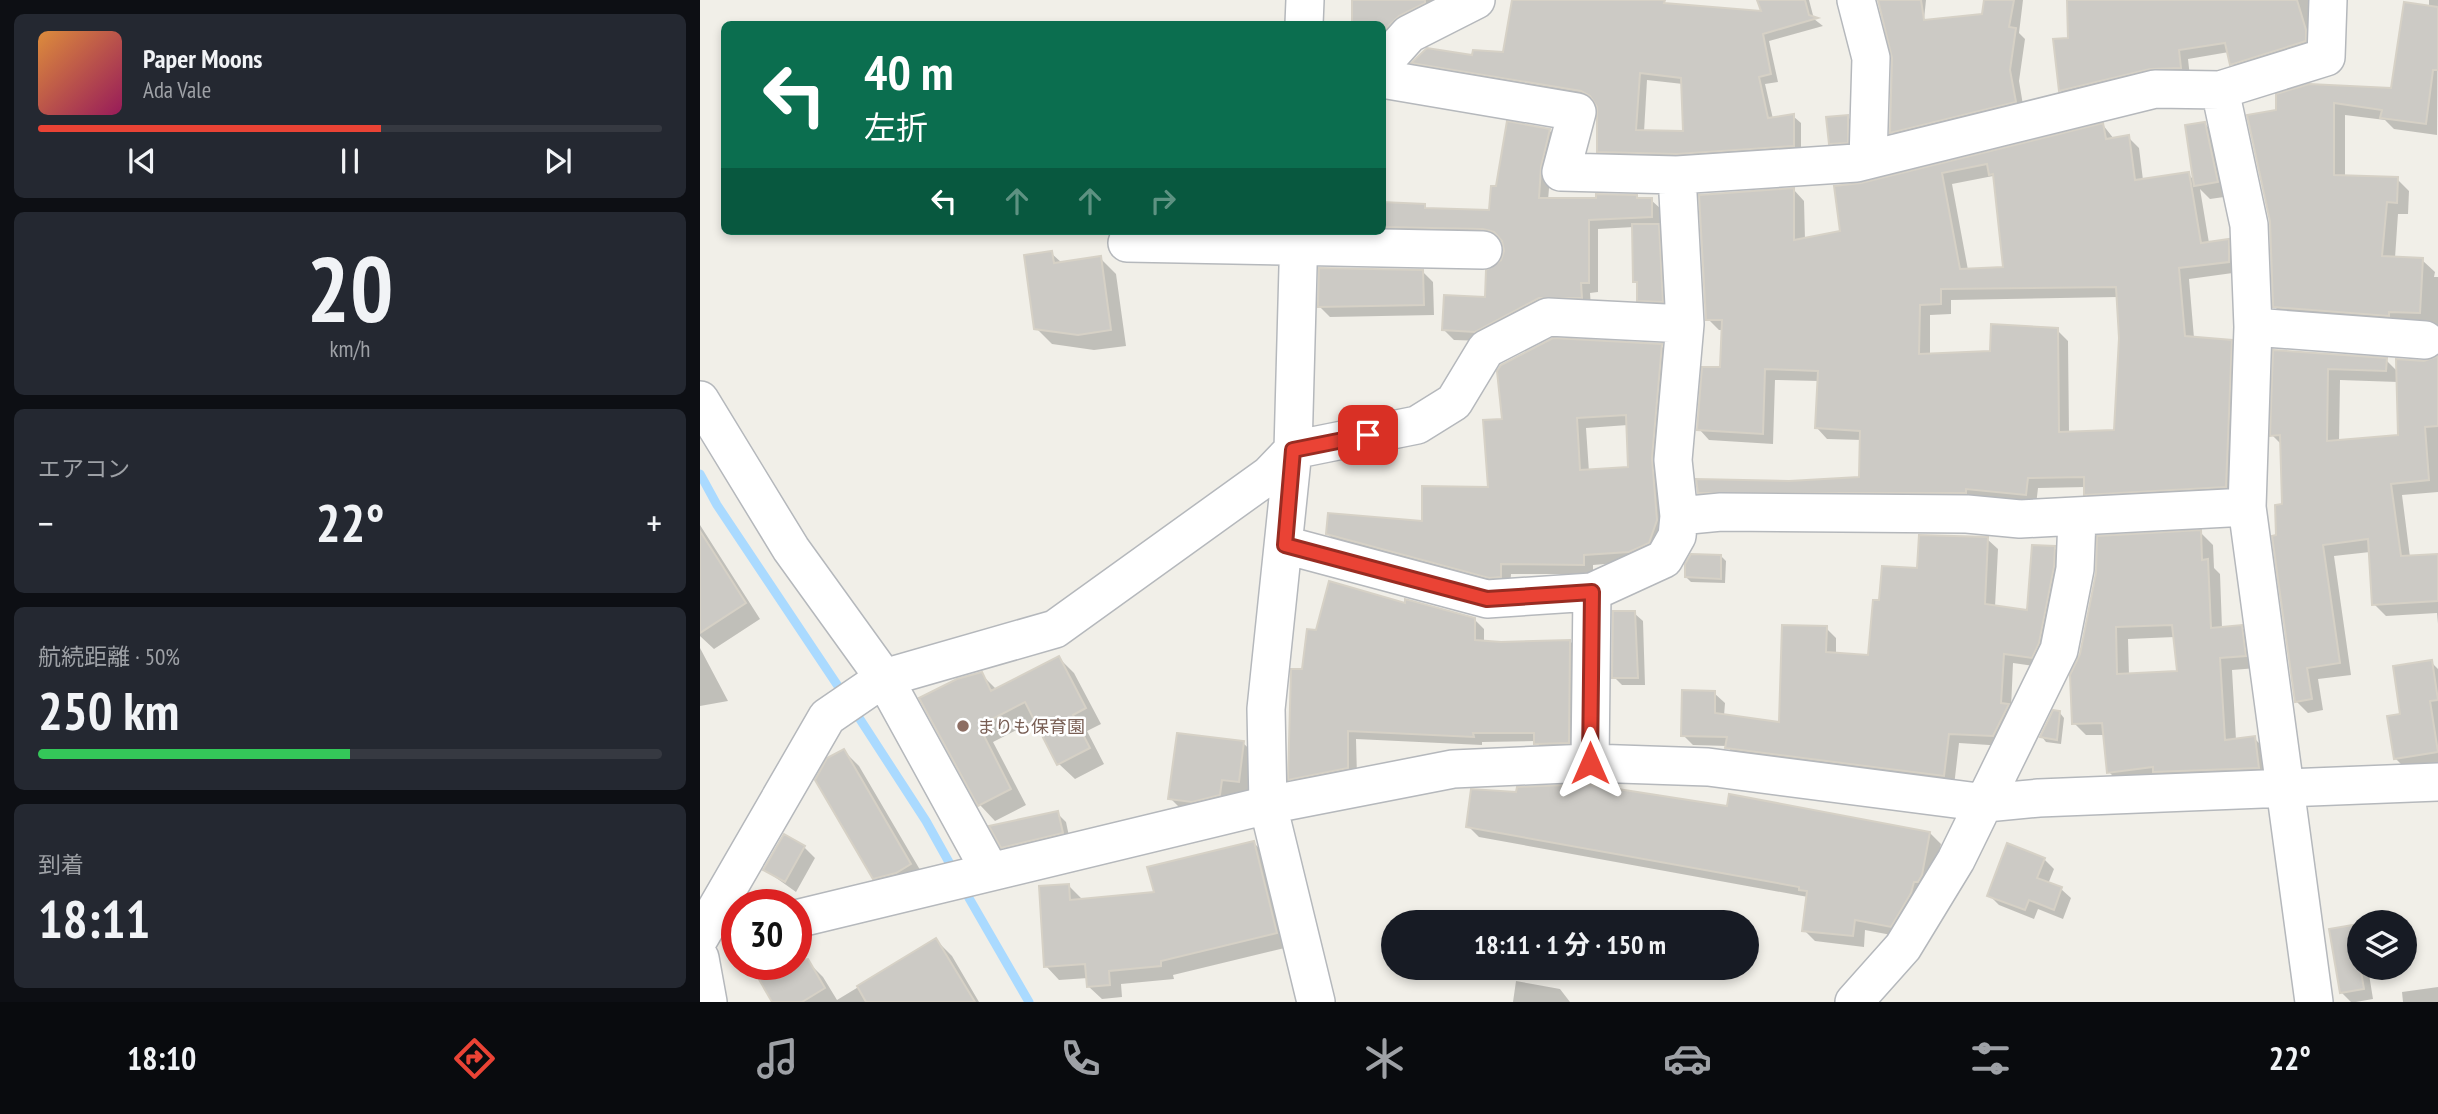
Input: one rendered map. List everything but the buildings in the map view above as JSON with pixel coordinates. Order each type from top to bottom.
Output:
[{"type":"street","points":[[1304,21],[1305,0]]},
{"type":"street","points":[[1386,60],[1409,34],[1476,0]]},
{"type":"street","points":[[1856,0],[1871,58],[1868,160]]},
{"type":"street","points":[[1386,80],[1577,112],[1561,172],[1678,175],[1868,160],[2155,89],[2220,90],[2326,57],[2328,0]]},
{"type":"street","points":[[2220,90],[2249,225],[2253,327],[2247,507],[2314,1002]]},
{"type":"street","points":[[1285,545],[1487,599],[1592,592],[1664,559],[1677,536],[1679,516],[1673,460],[1685,324],[1678,175]]},
{"type":"street","points":[[1299,239],[1293,450],[1266,709],[1268,805],[1316,1002]]},
{"type":"street","points":[[1127,243],[1299,239],[1483,250]]},
{"type":"street","points":[[700,939],[827,717],[878,682],[1055,629],[1269,475],[1293,450],[1417,425],[1454,402],[1486,349],[1548,317],[1685,324]]},
{"type":"street","points":[[2253,327],[2425,340]]},
{"type":"street","points":[[700,400],[791,549],[878,682],[984,873]]},
{"type":"street","points":[[1679,516],[1721,512],[2077,518],[2247,507]]},
{"type":"street","points":[[1854,1002],[1903,947],[1986,803],[2059,650],[2075,569],[2077,518]]},
{"type":"street","points":[[1590,763],[1592,592]]},
{"type":"street","points":[[812,915],[1268,805],[1453,769],[1590,763],[1708,767],[1986,803],[2039,798],[2438,782]]},
{"type":"street","points":[[700,939],[721,936]]},
{"type":"street","points":[[700,958],[708,1002]]},
{"type":"waterway","points":[[700,474],[717,505],[844,695]]},
{"type":"waterway","points":[[854,710],[926,821],[955,873]]},
{"type":"waterway","points":[[962,886],[1029,1002]]},
{"type":"place","name":"まりも保育園","points":[[963,726]]},
{"type":"route","points":[[1368,435],[1293,450],[1285,545],[1487,599],[1592,592],[1590,763]]}]
